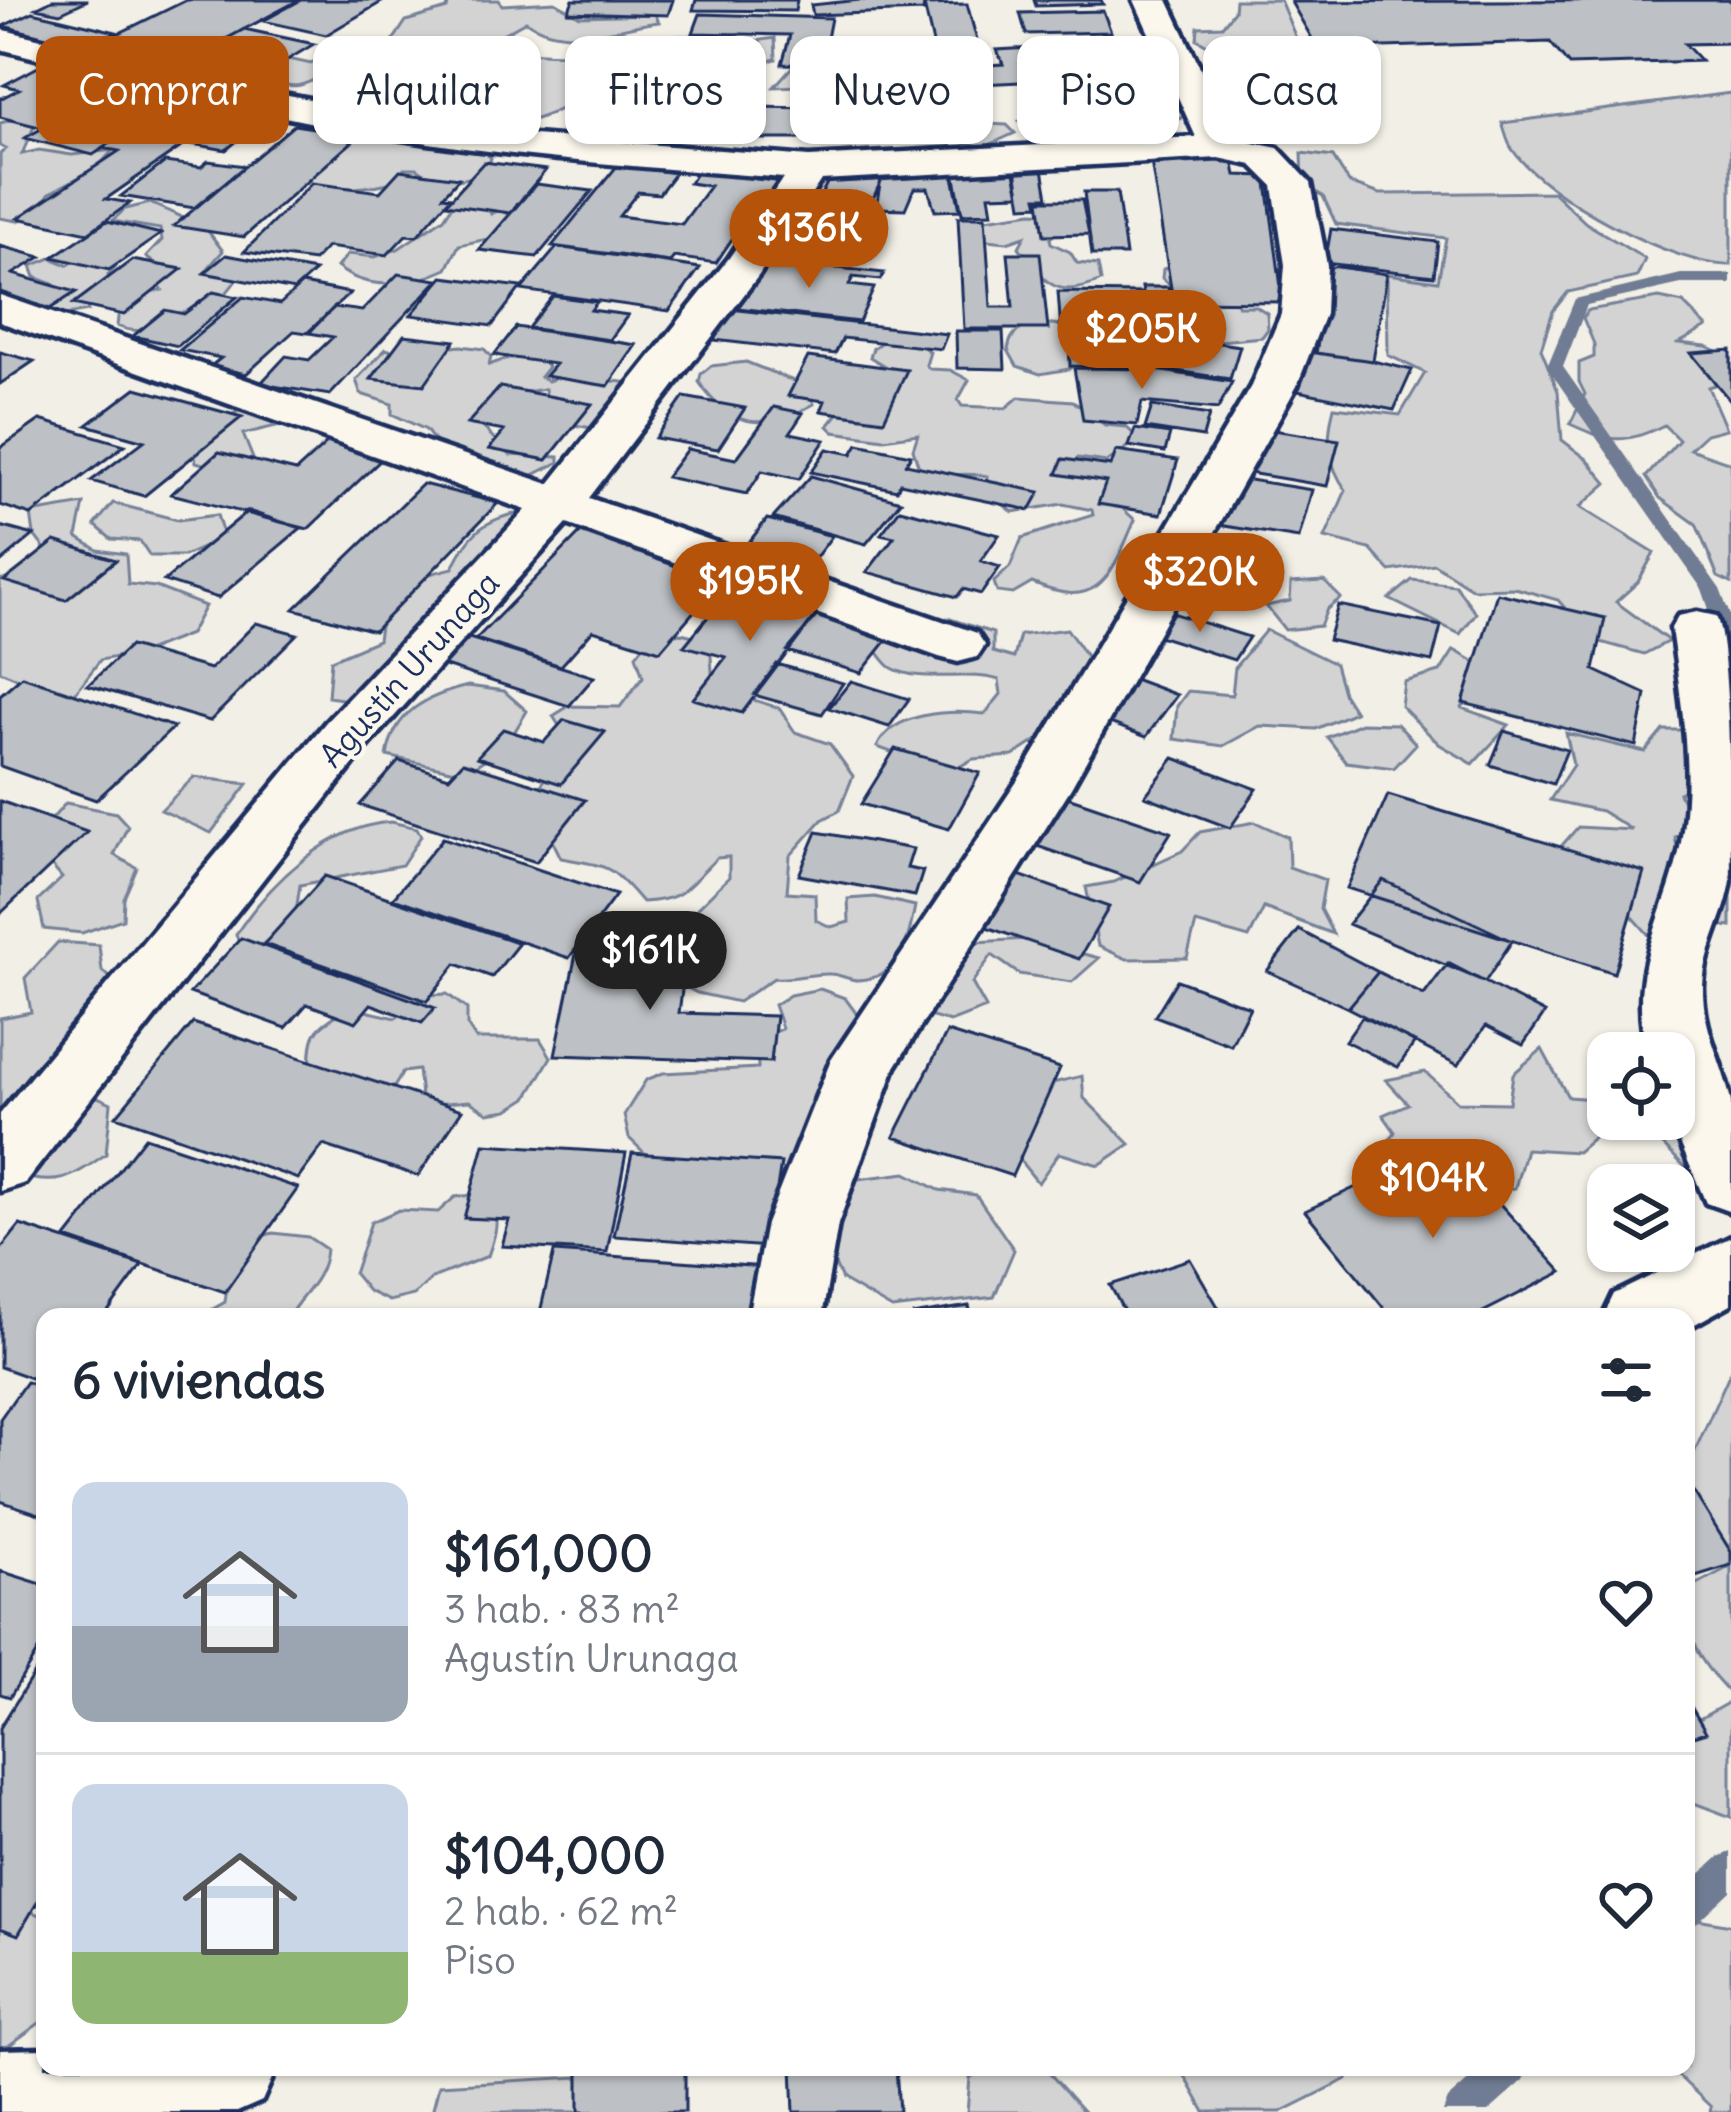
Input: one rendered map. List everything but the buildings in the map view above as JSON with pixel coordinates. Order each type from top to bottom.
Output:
[{"type":"street","points":[[1151,0],[1219,147]]},
{"type":"street","points":[[0,40],[210,91],[399,127],[534,146],[809,169],[1219,147],[1265,156],[1292,183],[1306,265],[1303,314],[1274,386],[1042,788],[936,944],[865,1060],[802,1224],[787,1308]]},
{"type":"street","name":"Agustín Urunaga","points":[[0,1163],[346,735],[559,505],[744,266],[809,169]]},
{"type":"street","points":[[0,308],[958,645]]},
{"type":"street","points":[[1697,628],[1715,741],[1708,856],[1682,923],[1671,1000],[1686,1064],[1731,1183]]},
{"type":"street","points":[[1657,1308],[1731,1268]]},
{"type":"street","points":[[0,2098],[33,2100],[175,2076]]},
{"type":"shaded area","points":[[449,0],[499,0],[502,5],[555,2],[580,16],[655,14],[659,22],[574,35],[557,34],[526,21],[499,36],[396,36],[406,21],[447,9]]},
{"type":"shaded area","points":[[1235,0],[1280,0],[1295,36],[1203,36],[1203,42],[1197,39],[1198,27],[1222,26],[1234,11]]},
{"type":"shaded area","points":[[775,38],[776,59],[766,62],[766,39]]},
{"type":"shaded area","points":[[541,52],[565,54],[565,106],[542,117]]},
{"type":"shaded area","points":[[289,59],[311,64],[313,81],[289,85]]},
{"type":"shaded area","points":[[790,69],[790,86],[774,87]]},
{"type":"shaded area","points":[[1731,93],[1731,265],[1677,254],[1580,207],[1528,168],[1510,146],[1502,123]]},
{"type":"shaded area","points":[[1179,103],[1192,108],[1179,119]]},
{"type":"shaded area","points":[[36,122],[22,154],[113,150],[98,167],[50,193],[31,217],[0,218],[0,154],[6,149],[0,146],[0,123]]},
{"type":"shaded area","points":[[993,124],[1007,125],[1015,133],[993,143]]},
{"type":"shaded area","points":[[324,144],[460,144],[491,158],[483,171],[462,179],[438,183],[417,168],[404,168],[400,180],[344,188],[310,183],[309,163]]},
{"type":"shaded area","points":[[1302,153],[1333,157],[1349,183],[1380,194],[1553,192],[1586,223],[1645,259],[1637,277],[1568,292],[1553,311],[1541,349],[1558,391],[1562,440],[1607,483],[1580,507],[1654,553],[1638,582],[1616,602],[1669,641],[1644,654],[1593,640],[1558,600],[1515,588],[1473,589],[1434,564],[1390,571],[1370,549],[1325,538],[1346,490],[1330,450],[1334,407],[1400,415],[1425,373],[1388,355],[1387,274],[1438,281],[1446,238],[1336,224],[1323,196],[1303,185]]},
{"type":"shaded area","points":[[150,203],[180,216],[188,225],[205,227],[223,251],[209,267],[241,273],[207,307],[150,328],[126,329],[117,326],[120,300],[162,290],[155,281],[165,272],[146,257],[162,240],[160,229],[112,221],[125,209]]},
{"type":"shaded area","points":[[453,204],[488,206],[491,214],[500,210],[514,216],[502,236],[459,245],[447,269],[420,279],[391,284],[363,281],[337,267],[348,254],[375,257],[398,249],[444,218]]},
{"type":"shaded area","points":[[1053,213],[1065,226],[1050,238],[1051,243],[1070,252],[1077,263],[1098,265],[1101,281],[1060,288],[1043,277],[1019,247],[1025,236],[1007,242],[977,239],[972,221]]},
{"type":"shaded area","points":[[51,258],[68,265],[77,259],[115,268],[108,275],[111,283],[86,305],[88,311],[59,316],[51,312],[55,298],[42,294],[53,284],[35,277],[31,266]]},
{"type":"shaded area","points":[[1171,266],[1235,295],[1238,306],[1256,306],[1267,313],[1268,329],[1262,337],[1220,341],[1202,335],[1192,314],[1195,308],[1181,306],[1179,292],[1162,278],[1163,269]]},
{"type":"shaded area","points":[[1659,298],[1683,303],[1707,327],[1679,343],[1706,346],[1731,357],[1731,380],[1708,387],[1726,429],[1706,434],[1690,449],[1731,463],[1731,583],[1718,577],[1696,524],[1660,498],[1646,477],[1679,440],[1664,425],[1617,439],[1570,424],[1585,394],[1579,382],[1579,363],[1594,357],[1583,318],[1588,310]]},
{"type":"shaded area","points":[[1054,324],[1072,331],[1077,339],[1078,358],[1069,369],[1040,374],[1017,366],[1008,350],[1014,335],[1024,328]]},
{"type":"shaded area","points":[[886,339],[916,341],[930,352],[926,365],[930,369],[950,370],[969,380],[958,400],[962,406],[1006,408],[1019,397],[1073,401],[1105,425],[1126,427],[1139,439],[1107,462],[1078,458],[1070,468],[1111,477],[1124,510],[1135,520],[1100,583],[1074,593],[1032,583],[1013,594],[997,592],[994,582],[1010,567],[1022,538],[1093,515],[1092,510],[1063,504],[1013,512],[986,492],[987,476],[921,474],[913,449],[918,434],[884,439],[834,432],[828,426],[844,406],[894,372],[870,357],[873,348]]},
{"type":"shaded area","points":[[461,346],[484,349],[491,356],[489,365],[517,355],[540,356],[548,367],[540,377],[548,381],[561,376],[633,383],[597,429],[564,423],[546,404],[545,389],[513,394],[476,420],[510,455],[559,457],[559,462],[533,475],[484,469],[441,450],[426,430],[392,414],[392,404],[361,394],[356,380],[386,349],[398,353]]},
{"type":"shaded area","points":[[746,362],[806,386],[814,404],[765,422],[723,409],[699,382],[701,374],[711,366]]},
{"type":"shaded area","points":[[243,408],[293,422],[243,434],[254,461],[217,468],[196,462],[193,440]]},
{"type":"shaded area","points":[[113,503],[178,520],[217,515],[224,538],[184,556],[150,556],[140,541],[111,539],[95,525]]},
{"type":"shaded area","points":[[84,504],[77,537],[98,550],[126,554],[128,584],[156,587],[205,606],[190,634],[147,651],[100,660],[70,700],[0,671],[0,579],[16,582],[48,553],[34,535],[31,513]]},
{"type":"shaded area","points":[[524,512],[542,527],[508,591],[465,619],[369,703],[328,697],[331,660],[378,640],[386,607],[400,588],[453,568],[480,529]]},
{"type":"shaded area","points":[[1412,580],[1455,585],[1476,613],[1460,634],[1389,599]]},
{"type":"shaded area","points":[[1324,581],[1341,598],[1327,609],[1320,626],[1285,630],[1266,606],[1290,601],[1291,583]]},
{"type":"shaded area","points":[[947,618],[993,633],[993,652],[1014,658],[1020,635],[1067,629],[1088,659],[1072,703],[1056,728],[1013,756],[973,759],[948,773],[877,747],[885,735],[909,720],[940,713],[985,714],[1001,694],[999,680],[903,673],[889,666],[873,646]]},
{"type":"shaded area","points":[[1266,630],[1335,664],[1343,693],[1355,712],[1316,729],[1260,726],[1223,746],[1174,739],[1177,706],[1188,691],[1232,695],[1235,667]]},
{"type":"shaded area","points":[[681,633],[710,640],[713,687],[779,708],[795,732],[830,744],[853,776],[839,811],[822,820],[790,856],[787,892],[815,894],[816,920],[831,927],[849,922],[848,899],[875,897],[915,906],[900,956],[884,973],[858,980],[830,974],[774,978],[738,1002],[697,993],[666,976],[657,934],[689,916],[729,877],[729,857],[717,858],[678,895],[642,902],[607,869],[561,858],[532,799],[557,761],[565,735],[553,716],[569,706],[620,707],[643,677],[636,655],[649,639]]},
{"type":"shaded area","points":[[1454,650],[1487,669],[1462,708],[1509,725],[1473,764],[1439,744],[1401,706],[1404,682],[1440,672]]},
{"type":"shaded area","points":[[468,686],[504,691],[527,711],[506,746],[464,773],[387,756],[397,727],[415,708]]},
{"type":"shaded area","points":[[1361,723],[1397,724],[1416,744],[1394,768],[1346,762],[1327,737]]},
{"type":"shaded area","points":[[1663,730],[1699,730],[1728,771],[1679,793],[1697,831],[1675,837],[1679,856],[1672,866],[1704,891],[1731,895],[1731,927],[1673,920],[1648,934],[1619,901],[1556,852],[1578,827],[1632,830],[1601,811],[1550,800],[1573,765],[1566,733],[1645,752]]},
{"type":"shaded area","points":[[194,777],[248,784],[211,833],[161,810]]},
{"type":"shaded area","points":[[66,803],[116,813],[128,826],[114,855],[137,868],[124,898],[123,919],[82,933],[44,929],[38,901],[62,878],[44,857],[43,829]]},
{"type":"shaded area","points":[[391,822],[417,828],[421,836],[402,865],[300,885],[295,918],[253,952],[242,951],[236,934],[283,877],[345,834]]},
{"type":"shaded area","points":[[1255,822],[1288,837],[1289,867],[1325,880],[1320,909],[1333,934],[1264,908],[1249,938],[1196,923],[1187,958],[1127,959],[1098,946],[1086,887],[1114,882],[1182,851],[1200,832]]},
{"type":"shaded area","points":[[1027,939],[1099,958],[1072,982],[1019,974],[992,955],[972,983],[986,1008],[950,1022],[911,1011],[941,944]]},
{"type":"shaded area","points":[[58,942],[99,945],[102,971],[120,984],[0,1128],[0,1018],[31,1012],[25,978]]},
{"type":"shaded area","points":[[820,989],[845,998],[862,1021],[799,1184],[760,1191],[656,1164],[629,1138],[624,1115],[646,1080],[663,1073],[758,1068],[757,1041],[782,1028],[774,1005],[790,995]]},
{"type":"shaded area","points":[[447,994],[467,1009],[467,1025],[476,1039],[540,1039],[551,1057],[527,1098],[508,1110],[488,1113],[469,1101],[422,1105],[418,1070],[403,1072],[390,1094],[310,1071],[317,1032],[348,1007],[396,1018],[427,995]]},
{"type":"shaded area","points":[[1542,1049],[1568,1097],[1587,1098],[1587,1140],[1591,1140],[1577,1152],[1526,1149],[1515,1188],[1467,1196],[1373,1163],[1395,1132],[1383,1115],[1408,1104],[1386,1080],[1425,1072],[1458,1102],[1509,1103],[1513,1074]]},
{"type":"shaded area","points":[[1695,1075],[1731,1096],[1731,1156],[1695,1171],[1695,1164],[1682,1164],[1658,1140],[1695,1140]]},
{"type":"shaded area","points":[[1082,1076],[1084,1098],[1130,1144],[1099,1165],[1059,1153],[1038,1183],[1001,1137],[1031,1088]]},
{"type":"shaded area","points":[[93,1095],[111,1103],[106,1154],[64,1178],[16,1175]]},
{"type":"shaded area","points":[[906,1173],[939,1190],[976,1195],[1014,1250],[994,1297],[890,1308],[842,1280],[819,1230],[850,1180]]},
{"type":"shaded area","points":[[481,1194],[493,1208],[496,1223],[488,1256],[432,1278],[414,1295],[389,1301],[368,1291],[354,1274],[371,1222],[399,1210],[438,1212],[455,1197]]},
{"type":"shaded area","points":[[273,1233],[308,1237],[326,1249],[317,1277],[295,1308],[215,1308],[225,1302],[236,1256],[259,1237]]},
{"type":"shaded area","points":[[1731,1370],[1731,1554],[1695,1508],[1695,1451]]},
{"type":"shaded area","points":[[1731,1566],[1731,1695],[1696,1648],[1695,1585]]},
{"type":"shaded area","points":[[1731,1701],[1731,1817],[1695,1803],[1695,1722]]},
{"type":"shaded area","points":[[0,1900],[36,1914],[36,2026],[0,2052]]},
{"type":"shaded area","points":[[1695,1919],[1731,1925],[1731,2112],[1710,2112],[1711,2107],[1678,2076],[1695,2076]]},
{"type":"shaded area","points":[[1052,2076],[1084,2112],[967,2112],[970,2078]]},
{"type":"shaded area","points":[[1185,2076],[1347,2076],[1281,2112],[1205,2112]]},
{"type":"shaded area","points":[[579,2077],[599,2112],[432,2112],[439,2085]]},
{"type":"waterway","points":[[1731,279],[1681,279],[1580,302],[1555,367],[1711,589],[1731,644]]},
{"type":"waterway","points":[[1695,1902],[1731,1869]]},
{"type":"waterway","points":[[1461,2112],[1501,2076]]}]
